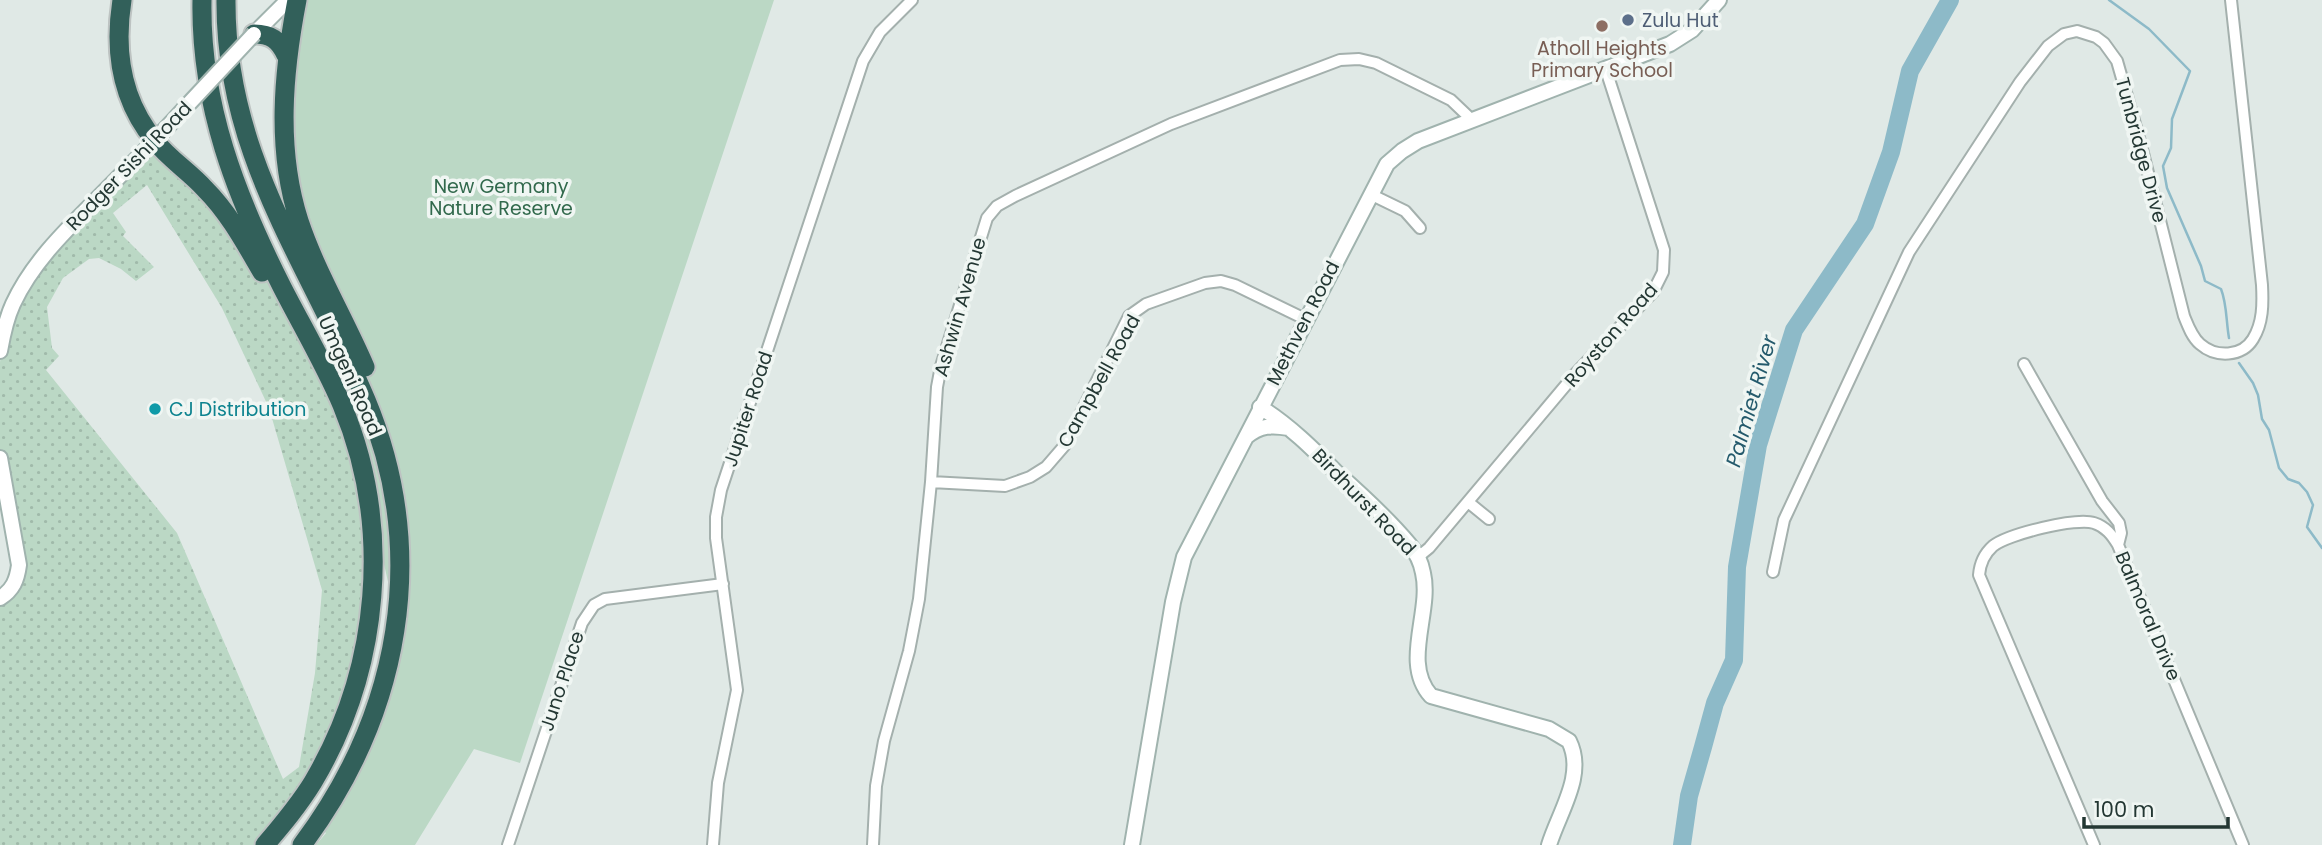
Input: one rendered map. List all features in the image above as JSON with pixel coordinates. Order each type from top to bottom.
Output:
[{"type":"highway","points":[[122,0],[118,41],[122,78],[135,109],[155,141],[224,209],[316,363],[357,446]]},
{"type":"highway","name":"Umgeni Road","points":[[202,0],[205,62],[212,108],[226,159],[249,219],[330,381],[357,446],[367,487],[374,565],[371,614],[364,657],[349,706],[328,755],[299,804],[265,845]]},
{"type":"highway","name":"Umgeni Road","points":[[226,0],[232,71],[250,149],[279,221],[367,403],[383,450],[393,493],[398,534],[400,574],[397,622],[378,705],[362,747],[335,797],[302,845]]},
{"type":"highway","points":[[297,0],[286,55],[284,121],[292,195],[307,242],[380,403],[397,465],[406,533],[405,568],[397,622]]},
{"type":"highway","points":[[254,34],[264,34],[277,40],[286,55]]},
{"type":"street","name":"Rodger Sishi Road","points":[[0,351],[11,308],[38,263],[57,239],[155,141],[288,0]]},
{"type":"street","name":"Jupiter Road","points":[[713,845],[718,783],[737,690],[716,538],[716,517],[721,490],[863,61],[880,33],[912,0]]},
{"type":"street","name":"Methven Road","points":[[1132,845],[1180,569],[1260,407],[1387,164],[1402,150],[1418,141],[1606,69],[1680,37],[1704,18],[1719,0]]},
{"type":"street","name":"Tunbridge Drive","points":[[1773,572],[1788,513],[1909,252],[2020,82],[2048,46],[2064,34],[2077,31],[2096,37],[2117,61],[2184,316],[2193,336],[2206,349],[2222,354],[2240,352],[2249,346],[2259,328],[2263,305],[2262,285],[2231,0]]},
{"type":"street","name":"Ashwin Avenue","points":[[873,845],[876,786],[884,741],[909,651],[919,599],[937,387],[941,366],[987,218],[997,206],[1015,196],[1171,124],[1340,60],[1359,59],[1376,63],[1451,100],[1472,120]]},
{"type":"street","name":"Royston Road","points":[[1418,557],[1429,548],[1577,373],[1653,292],[1663,272],[1664,250],[1606,69]]},
{"type":"street","points":[[1370,194],[1405,211],[1420,228]]},
{"type":"street","name":"Campbell Road","points":[[931,482],[1005,486],[1023,481],[1046,467],[1065,445],[1125,324],[1140,306],[1205,283],[1222,281],[1306,319]]},
{"type":"street","points":[[2024,364],[2102,501],[2119,523],[2119,545]]},
{"type":"street","name":"Birdhurst Road","points":[[1260,407],[1291,428],[1411,545],[1418,557],[1424,581],[1418,664],[1423,687],[1431,696],[1549,729],[1561,735],[1573,750],[1576,762],[1574,778],[1549,845]]},
{"type":"street","points":[[1245,437],[1254,430],[1267,426],[1291,428]]},
{"type":"street","points":[[0,458],[19,565],[17,579],[11,589],[0,598]]},
{"type":"street","points":[[1468,502],[1489,519]]},
{"type":"street","name":"Balmoral Drive","points":[[2094,845],[1985,593],[1979,568],[1985,555],[2001,541],[2077,521],[2103,527],[2119,545],[2243,845]]},
{"type":"street","name":"Juno Place","points":[[509,845],[582,623],[588,612],[605,599],[723,584]]},
{"type":"green space","name":"New Germany Nature Reserve","points":[[298,0],[774,0],[520,763],[474,749],[415,845],[316,845],[326,833],[317,825],[397,622],[317,265],[287,160]]},
{"type":"green space","points":[[154,143],[241,239],[288,316],[356,447],[372,566],[340,726],[263,845],[0,845],[0,600],[20,563],[0,451],[0,362],[6,327],[24,286]],"holes":[[[147,185],[222,308],[269,408],[322,590],[315,673],[299,767],[283,779],[177,533],[46,370],[59,356],[52,348],[47,307],[63,278],[89,259],[99,258],[121,269],[136,281],[154,267],[123,236],[126,232],[113,213]]]},
{"type":"waterway","name":"Palmiet River","points":[[1682,845],[1689,796],[1715,703],[1734,660],[1737,567],[1758,445],[1794,330],[1865,224],[1891,152],[1910,71],[1950,0]]},
{"type":"waterway","points":[[2109,0],[2149,29],[2190,71],[2172,119],[2171,148],[2163,166],[2167,188],[2205,281],[2221,289],[2229,338]]},
{"type":"waterway","points":[[2239,363],[2258,395],[2262,419],[2269,430],[2279,468],[2288,479],[2299,483],[2313,505],[2307,527],[2322,548]]},
{"type":"place","name":"Zulu Hut","points":[[1628,20]]},
{"type":"place","name":"Atholl Heights Primary School","points":[[1602,26]]},
{"type":"place","name":"CJ Distribution","points":[[155,409]]}]
